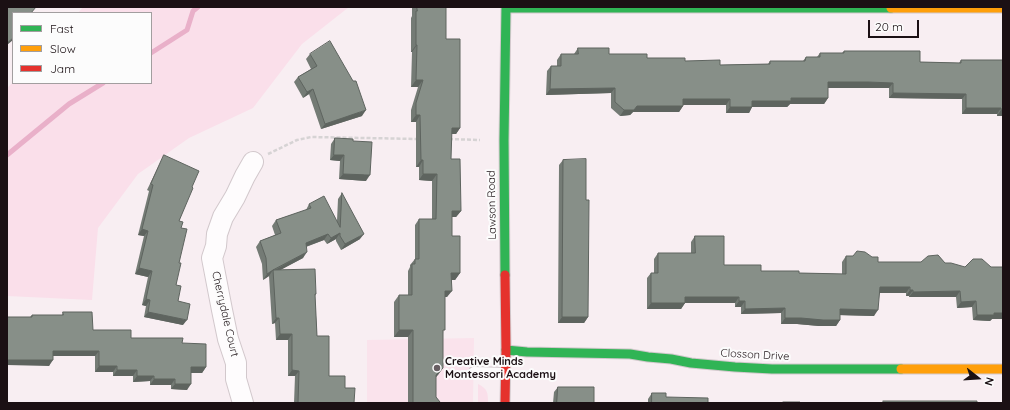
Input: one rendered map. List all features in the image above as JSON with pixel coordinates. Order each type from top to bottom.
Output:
[{"type":"street","points":[[506,7],[1003,8]]},
{"type":"street","name":"Lawson Road","points":[[504,403],[506,350],[504,140],[506,7]]},
{"type":"street","name":"Cherrydale Court","points":[[242,403],[236,379],[236,363],[226,332],[212,258],[216,246],[217,234],[223,217],[253,162]]},
{"type":"street","name":"Closson Drive","points":[[506,350],[526,352],[630,354],[691,363],[772,369],[1003,369]]},
{"type":"lane","points":[[474,372],[504,373]]},
{"type":"path","points":[[253,162],[297,140],[310,137],[418,139]]},
{"type":"path","points":[[442,139],[480,140]]},
{"type":"shaded area","points":[[83,7],[349,7],[302,44],[253,108],[189,138],[138,174],[98,228],[92,300],[7,296],[7,88],[12,83],[152,84],[152,12],[79,12]]},
{"type":"shaded area","points":[[474,338],[473,403],[367,403],[367,340]]},
{"type":"shaded area","points":[[478,384],[487,392],[488,403],[478,403]]},
{"type":"building","points":[[7,7],[36,7],[32,12],[12,12],[12,39],[7,43]]},
{"type":"building","points":[[417,7],[446,7],[446,39],[460,39],[460,128],[452,128],[451,159],[460,159],[461,211],[452,211],[452,236],[460,236],[460,273],[451,273],[452,291],[445,291],[443,368],[436,375],[436,397],[440,402],[439,403],[413,403],[413,330],[399,330],[399,295],[412,295],[412,264],[415,264],[415,259],[419,259],[419,219],[436,219],[437,174],[423,174],[423,160],[421,160],[420,115],[416,115],[416,103],[423,80],[416,80]]},
{"type":"building","points":[[330,41],[353,81],[356,81],[366,110],[325,124],[313,89],[307,92],[298,77],[317,66],[310,54]]},
{"type":"building","points":[[578,48],[609,48],[609,54],[647,54],[647,58],[685,58],[685,61],[720,60],[720,65],[770,64],[770,61],[805,61],[806,57],[820,57],[820,53],[844,53],[844,51],[920,51],[920,62],[961,63],[961,60],[1003,60],[1003,110],[1001,110],[1001,108],[966,108],[966,94],[893,93],[893,83],[828,82],[828,98],[791,98],[791,101],[752,101],[752,107],[730,107],[730,99],[683,99],[683,106],[637,106],[634,110],[624,110],[615,102],[615,88],[550,89],[551,66],[561,66],[561,54],[578,54]]},
{"type":"building","points":[[335,138],[372,142],[370,175],[343,174],[344,155],[334,155]]},
{"type":"building","points":[[164,155],[199,171],[179,221],[183,222],[181,228],[187,229],[179,263],[181,263],[176,285],[181,286],[178,301],[190,304],[187,320],[148,312],[150,300],[146,299],[152,271],[139,268],[148,231],[142,229],[153,185],[151,184]]},
{"type":"building","points":[[586,159],[586,200],[589,200],[588,317],[562,317],[563,160]]},
{"type":"building","points":[[342,193],[364,234],[345,244],[340,236],[340,233],[331,238],[328,234],[306,243],[307,252],[267,274],[266,258],[260,241],[281,233],[276,220],[311,208],[309,204],[324,196],[340,227]]},
{"type":"building","points":[[695,236],[724,236],[724,265],[761,265],[761,271],[799,271],[799,273],[846,274],[846,256],[853,256],[857,251],[865,252],[872,257],[878,257],[878,262],[921,262],[928,256],[938,255],[945,263],[965,267],[973,259],[982,259],[991,267],[1003,267],[1003,313],[994,313],[994,315],[977,315],[976,301],[961,302],[960,291],[913,292],[913,290],[910,290],[910,287],[880,287],[878,310],[840,309],[840,320],[785,318],[785,308],[745,309],[745,301],[739,301],[739,297],[685,297],[685,303],[651,303],[651,273],[658,273],[658,253],[695,253]]},
{"type":"building","points":[[315,269],[317,336],[329,336],[329,376],[345,376],[345,388],[355,388],[354,403],[298,403],[299,371],[292,370],[292,334],[280,334],[279,318],[276,318],[273,270]]},
{"type":"building","points":[[63,312],[92,312],[93,330],[131,330],[131,338],[183,338],[182,343],[206,344],[206,367],[191,367],[191,384],[175,384],[175,379],[154,379],[154,376],[137,376],[137,370],[117,370],[117,366],[99,366],[99,351],[53,351],[53,360],[7,360],[7,317],[63,315]]},
{"type":"building","points":[[558,387],[594,387],[594,403],[557,403]]},
{"type":"building","points":[[652,393],[666,393],[666,397],[708,398],[708,403],[652,403]]},
{"type":"building","points":[[883,401],[977,401],[977,403],[884,403]]},
{"type":"building","points":[[783,402],[800,402],[800,403]]},
{"type":"waterway","points":[[152,52],[187,30],[193,11],[198,7]]},
{"type":"waterway","points":[[7,155],[69,104],[101,84]]},
{"type":"traffic: fast","points":[[505,275],[504,140],[506,7]]},
{"type":"traffic: fast","points":[[506,8],[891,8]]},
{"type":"traffic: fast","points":[[506,350],[527,352],[630,354],[691,363],[772,369],[901,369]]},
{"type":"traffic: slow","points":[[891,8],[1003,8]]},
{"type":"traffic: slow","points":[[901,369],[1003,369]]},
{"type":"traffic: jam","points":[[505,275],[505,403]]},
{"type":"place","name":"Creative Minds Montessori Academy","points":[[437,368]]}]
